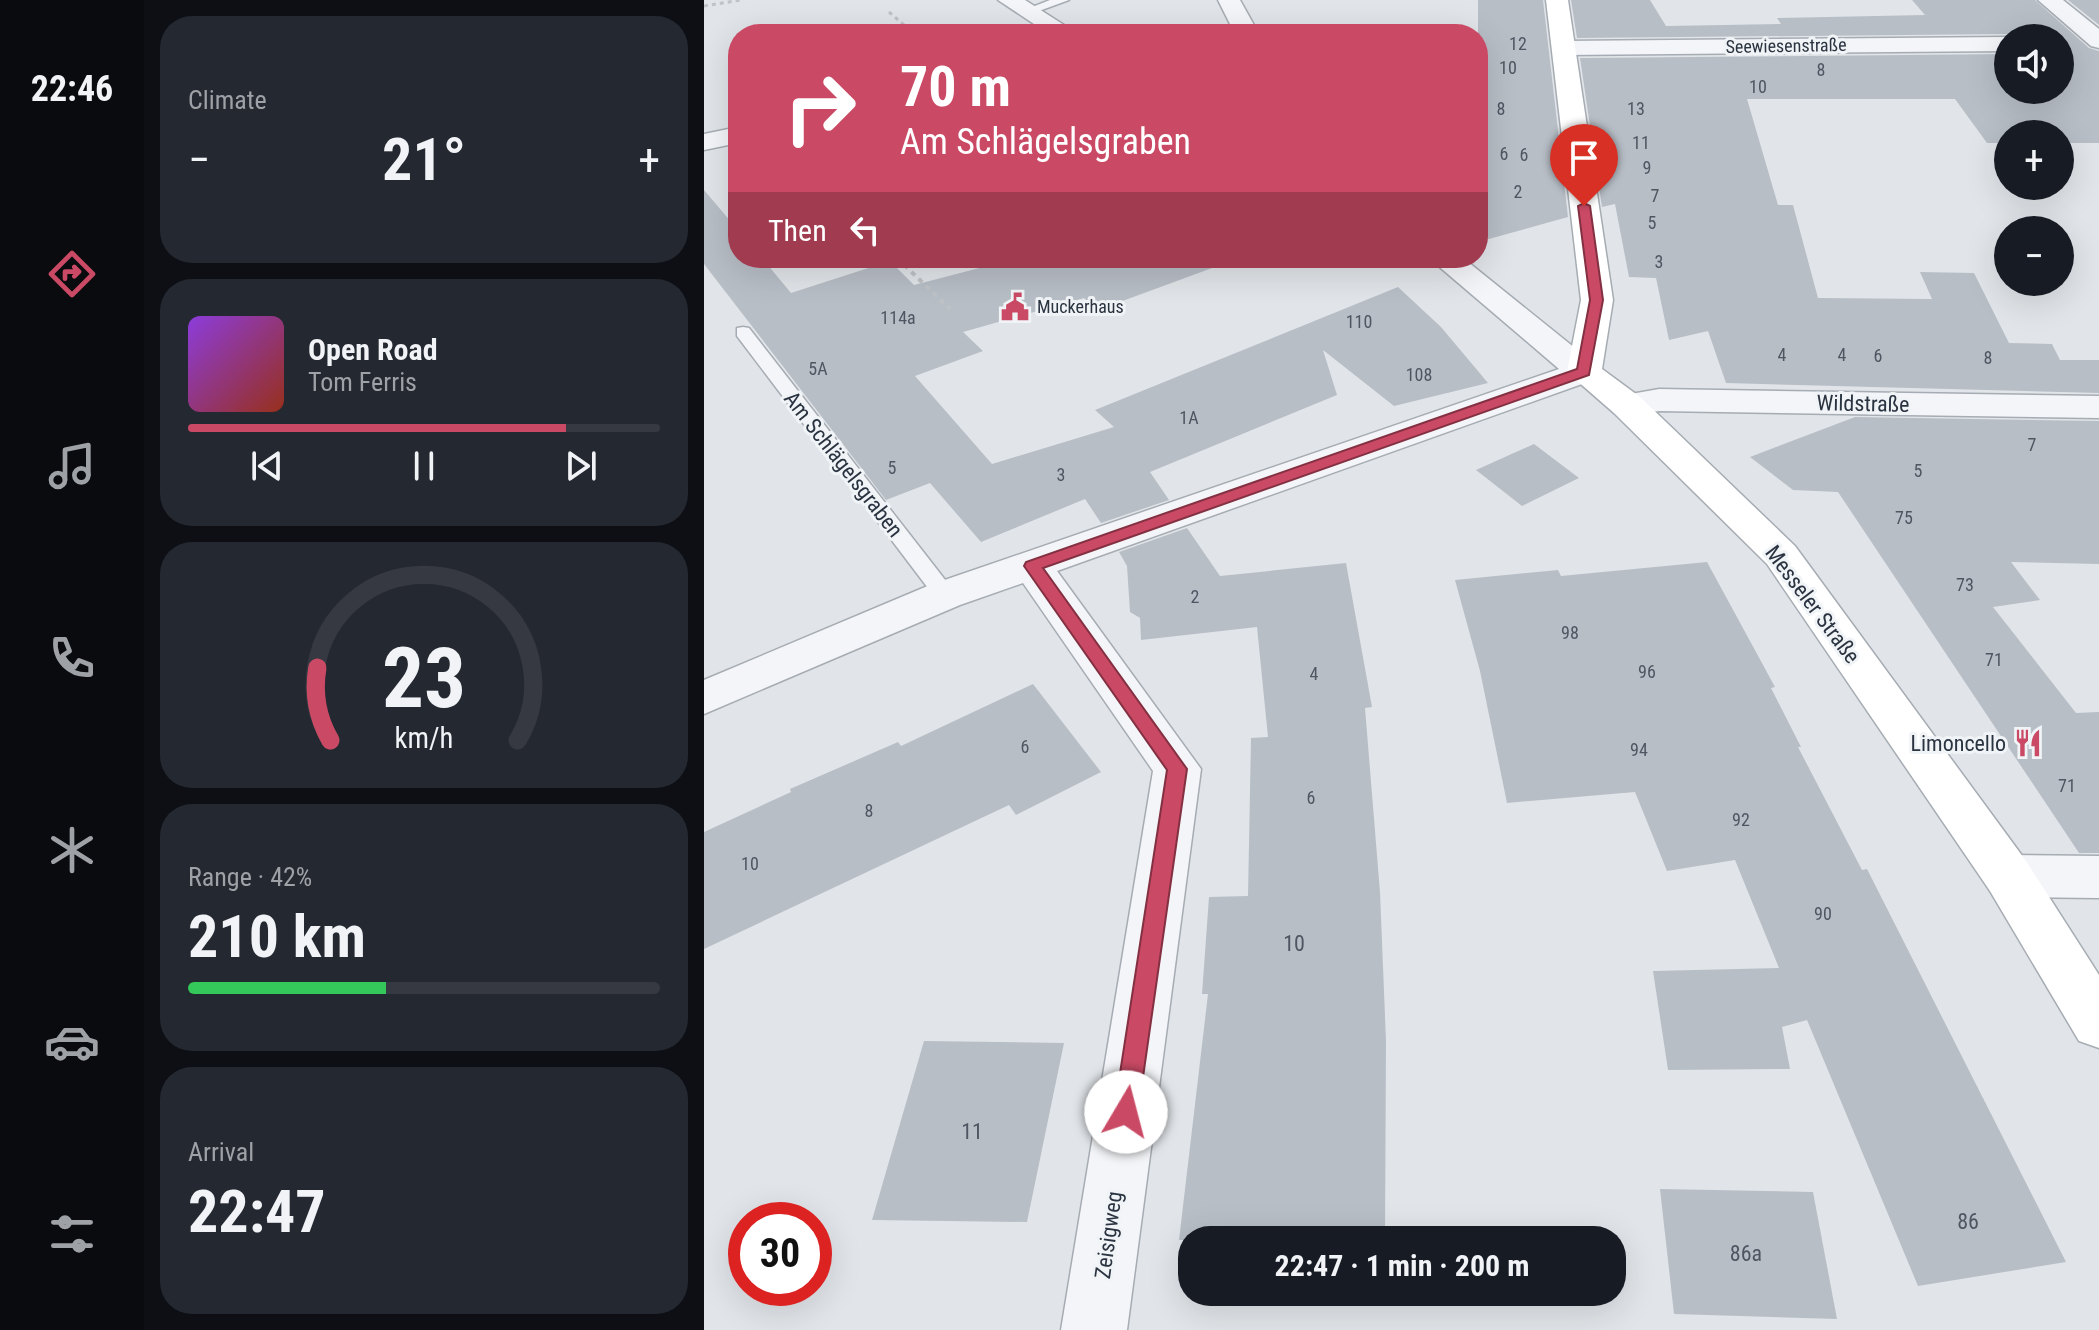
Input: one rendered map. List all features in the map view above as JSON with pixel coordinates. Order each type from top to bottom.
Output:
[{"type":"street","points":[[1229,0],[1242,24]]},
{"type":"street","points":[[704,698],[945,595],[1584,372],[1597,300],[1557,0]]},
{"type":"street","points":[[2049,0],[2099,42]]},
{"type":"street","points":[[1018,6],[1049,24]]},
{"type":"street","points":[[2074,43],[2099,42]]},
{"type":"street","name":"Seewiesenstraße","points":[[1565,48],[1994,44]]},
{"type":"street","points":[[704,142],[728,137]]},
{"type":"street","name":"Messeler Straße","points":[[1456,268],[1627,405],[1781,555],[2008,876],[2099,1023]]},
{"type":"street","name":"Wildstraße","points":[[1627,405],[1659,400],[2099,407]]},
{"type":"street","name":"Zeisigweg","points":[[1032,566],[1177,769],[1094,1330]]},
{"type":"street","points":[[2008,876],[2099,877]]},
{"type":"lane","points":[[1018,6],[1063,0]]},
{"type":"lane","name":"Am Schlägelsgraben","points":[[743,332],[945,595]]},
{"type":"path","points":[[704,6],[741,0]]},
{"type":"path","points":[[889,12],[903,24]]},
{"type":"path","points":[[907,268],[950,309]]},
{"type":"building","points":[[1478,0],[1543,0],[1568,217],[1488,239],[1488,24],[1478,24]]},
{"type":"building","points":[[1571,0],[1650,0],[1666,26],[1781,24],[1777,18],[1925,15],[1912,0],[2035,0],[2062,24],[1994,24],[1994,34],[1577,38]]},
{"type":"building","points":[[2068,0],[2099,0],[2099,25]]},
{"type":"building","points":[[2074,35],[2089,48],[2099,51],[2099,143],[2074,143],[2074,120],[1994,120],[1994,143],[1987,143],[1955,99],[1747,99],[1778,205],[1793,205],[1818,298],[1932,299],[1920,272],[1974,273],[2009,343],[2052,344],[2060,360],[2099,360],[2099,393],[1726,383],[1708,331],[1669,340],[1656,278],[1629,277],[1615,204],[1602,207],[1580,58],[1994,54],[1994,104],[2074,104]]},
{"type":"building","points":[[704,190],[728,218],[728,268],[770,268],[791,293],[868,268],[897,268],[914,285],[979,268],[1212,268],[1098,310],[1084,298],[963,332],[983,351],[915,376],[992,464],[1114,427],[1095,410],[1398,287],[1441,327],[1488,383],[1394,406],[1323,350],[1337,395],[1150,472],[1169,500],[1101,523],[1085,499],[981,542],[930,483],[886,500],[704,264]]},
{"type":"building","points":[[1855,417],[2099,421],[2099,564],[2011,562],[2040,600],[1993,607],[2076,713],[2099,712],[2099,853],[2079,853],[1838,492],[1793,490],[1750,457]]},
{"type":"building","points":[[1534,444],[1579,478],[1522,506],[1476,470]]},
{"type":"building","points":[[1187,528],[1220,576],[1346,563],[1372,707],[1365,708],[1380,892],[1386,1041],[1385,1226],[1181,1226],[1208,994],[1202,994],[1209,897],[1248,896],[1251,738],[1268,737],[1257,627],[1141,640],[1140,618],[1130,612],[1127,566],[1119,552]]},
{"type":"building","points":[[1707,562],[1775,687],[1771,688],[1801,747],[1798,747],[1862,870],[1867,869],[2066,1262],[1918,1286],[1807,1020],[1782,1027],[1790,1069],[1668,1070],[1653,971],[1779,968],[1735,860],[1667,871],[1635,792],[1507,803],[1480,671],[1455,580],[1558,570],[1561,576]]},
{"type":"building","points":[[1033,684],[1101,772],[1016,815],[1009,805],[704,949],[704,832],[791,792],[790,789],[898,742],[901,746]]},
{"type":"building","points":[[924,1041],[1064,1043],[1027,1222],[872,1220]]},
{"type":"building","points":[[1660,1189],[1813,1192],[1837,1319],[1674,1314]]},
{"type":"place","name":"Muckerhaus","points":[[1015,307]]},
{"type":"place","name":"Limoncello","points":[[2028,743]]},
{"type":"route","points":[[1126,1112],[1177,769],[1032,566],[1584,372],[1597,300],[1584,206]]}]
